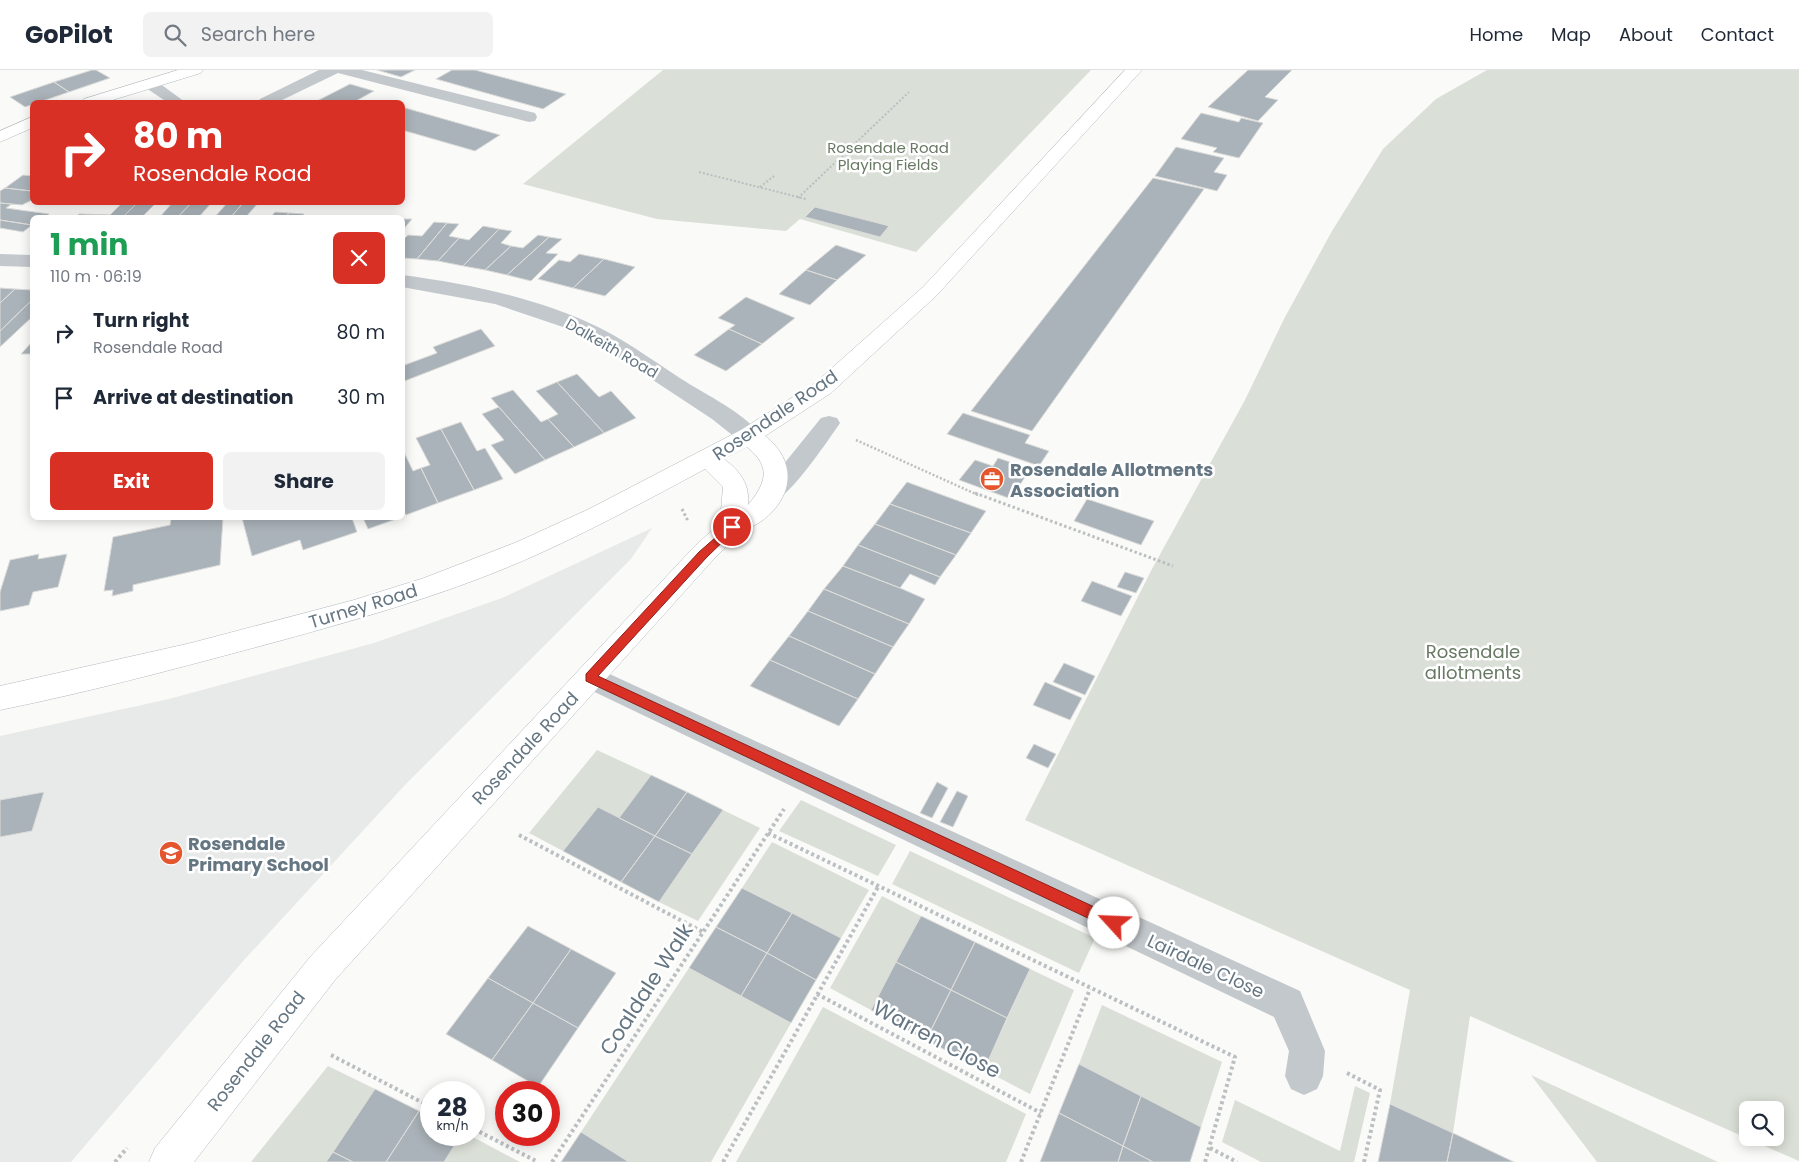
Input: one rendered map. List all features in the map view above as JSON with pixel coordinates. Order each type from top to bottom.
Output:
[{"type":"street","points":[[96,100],[195,70]]},
{"type":"street","points":[[270,100],[332,70]]},
{"type":"street","points":[[343,70],[529,118]]},
{"type":"street","name":"Rosendale Road","points":[[169,1162],[323,968],[703,554],[732,527],[737,492],[734,482],[707,459],[749,436],[822,388],[930,291],[1134,70]]},
{"type":"street","points":[[149,83],[174,100]]},
{"type":"street","points":[[0,137],[30,123]]},
{"type":"street","points":[[0,260],[30,262]]},
{"type":"street","name":"Dalkeith Road","points":[[405,281],[435,285],[515,302],[556,316],[593,333],[630,355],[733,422],[749,436]]},
{"type":"street","points":[[732,527],[756,513],[773,491],[776,473],[773,458],[767,450],[749,436]]},
{"type":"street","name":"Turney Road","points":[[0,698],[59,686],[191,654],[354,610],[433,585],[563,532],[707,459]]},
{"type":"street","name":"Lairdale Close","points":[[590,677],[1287,1004],[1306,1063]]},
{"type":"lane","points":[[773,491],[793,470],[827,426]]},
{"type":"path","points":[[798,198],[909,92]]},
{"type":"path","points":[[699,172],[806,199]]},
{"type":"path","points":[[760,188],[774,176]]},
{"type":"path","points":[[827,426],[968,491],[1173,566]]},
{"type":"path","name":"Coaldale Walk","points":[[552,1162],[777,820]]},
{"type":"path","points":[[768,833],[1235,1057],[1205,1162]]},
{"type":"path","points":[[519,835],[703,932]]},
{"type":"path","points":[[723,1162],[878,887]]},
{"type":"path","points":[[1021,1162],[1090,988]]},
{"type":"path","name":"Warren Close","points":[[817,994],[1041,1112]]},
{"type":"path","points":[[331,1055],[420,1101]]},
{"type":"path","points":[[1306,1063],[1380,1090],[1364,1162]]},
{"type":"path","points":[[485,1135],[538,1162]]},
{"type":"path","points":[[1210,1148],[1237,1162]]},
{"type":"shaded area","name":"Rosendale Primary School","points":[[652,528],[631,559],[404,786],[244,960],[71,1162],[0,1162],[0,736],[169,699],[374,643],[502,598]]},
{"type":"green space","name":"Rosendale Road Playing Fields","points":[[663,70],[1091,70],[916,252],[800,219],[786,231],[657,219],[523,184]]},
{"type":"green space","name":"Rosendale allotments","points":[[1487,70],[1799,70],[1799,1161],[1765,1146],[1784,1146],[1784,1101],[1739,1101],[1739,1135],[1470,1016],[1453,1133],[1390,1104],[1410,990],[1025,820],[1152,569],[1245,400],[1284,319],[1332,231],[1383,149],[1436,99]]},
{"type":"green space","points":[[597,750],[651,775],[619,818],[598,807],[563,851],[529,833]]},
{"type":"green space","points":[[801,800],[896,845],[878,876],[779,831]]},
{"type":"green space","points":[[723,810],[760,828],[698,921],[659,902]]},
{"type":"green space","points":[[772,842],[869,890],[841,938],[742,888]]},
{"type":"green space","points":[[910,851],[1095,938],[1079,973],[892,884]]},
{"type":"green space","points":[[882,896],[921,916],[871,1010],[830,988]]},
{"type":"green space","points":[[689,968],[791,1023],[711,1162],[629,1162],[581,1132]]},
{"type":"green space","points":[[1030,969],[1074,990],[1030,1094],[984,1070]]},
{"type":"green space","points":[[1102,1005],[1222,1062],[1201,1127],[1079,1064]]},
{"type":"green space","points":[[823,1007],[1026,1114],[1006,1162],[736,1162]]},
{"type":"green space","points":[[328,1066],[375,1089],[326,1162],[251,1162]]},
{"type":"green space","points":[[1531,1075],[1718,1162],[1597,1162]]},
{"type":"green space","points":[[1355,1086],[1370,1093],[1354,1162],[1261,1162],[1222,1142],[1235,1100],[1340,1151]]},
{"type":"green space","points":[[485,1143],[520,1162],[444,1162],[454,1146],[485,1146]]},
{"type":"building","points":[[96,70],[110,78],[69,92],[54,82]]},
{"type":"building","points":[[377,70],[415,70],[401,77]]},
{"type":"building","points":[[452,70],[475,70],[566,94],[543,109],[436,79]]},
{"type":"building","points":[[1248,70],[1292,70],[1265,97],[1278,100],[1258,121],[1208,107]]},
{"type":"building","points":[[54,82],[69,92],[46,100],[30,100],[30,105],[25,107],[10,97]]},
{"type":"building","points":[[350,84],[374,91],[358,100],[319,100]]},
{"type":"building","points":[[405,108],[500,135],[475,151],[405,131]]},
{"type":"building","points":[[1201,113],[1239,122],[1241,118],[1263,123],[1239,158],[1213,152],[1217,148],[1181,139]]},
{"type":"building","points":[[1176,147],[1224,158],[1214,172],[1227,175],[1217,191],[1155,176]]},
{"type":"building","points":[[23,175],[30,176],[30,191],[5,188]]},
{"type":"building","points":[[1153,178],[1204,189],[1032,431],[971,411]]},
{"type":"building","points":[[5,188],[30,191],[30,201],[22,205],[0,203],[0,191]]},
{"type":"building","points":[[0,203],[12,204],[6,208],[49,214],[30,215],[30,225],[0,220]]},
{"type":"building","points":[[120,205],[135,205],[125,215],[110,215]]},
{"type":"building","points":[[135,205],[154,205],[144,215],[125,215]]},
{"type":"building","points":[[170,205],[189,205],[180,215],[162,215]]},
{"type":"building","points":[[189,205],[209,205],[201,215],[180,215]]},
{"type":"building","points":[[225,205],[241,205],[233,215],[217,215]]},
{"type":"building","points":[[241,205],[256,205],[248,215],[233,215]]},
{"type":"building","points":[[815,207],[889,226],[880,237],[805,217]]},
{"type":"building","points":[[275,212],[289,213],[287,215],[272,215]]},
{"type":"building","points":[[289,213],[304,214],[303,215],[287,215]]},
{"type":"building","points":[[79,214],[110,215],[78,215]]},
{"type":"building","points":[[405,219],[412,219],[405,227]]},
{"type":"building","points":[[0,220],[30,225],[23,232],[0,228]]},
{"type":"building","points":[[434,222],[447,223],[417,259],[405,258],[405,238],[408,235],[422,236]]},
{"type":"building","points":[[447,223],[459,224],[449,236],[459,238],[438,261],[417,259]]},
{"type":"building","points":[[483,226],[499,229],[463,266],[438,261],[459,238],[469,240]]},
{"type":"building","points":[[499,229],[512,231],[501,243],[511,246],[485,270],[463,266]]},
{"type":"building","points":[[538,235],[549,237],[507,275],[485,270],[511,246],[523,248]]},
{"type":"building","points":[[549,237],[562,239],[546,253],[558,254],[531,281],[507,275]]},
{"type":"building","points":[[836,245],[866,255],[837,280],[806,270]]},
{"type":"building","points":[[579,254],[604,259],[573,288],[538,279],[559,260],[570,262]]},
{"type":"building","points":[[604,259],[635,267],[605,296],[573,288]]},
{"type":"building","points":[[806,270],[837,280],[810,305],[779,294]]},
{"type":"building","points":[[0,288],[15,289],[0,303]]},
{"type":"building","points":[[15,289],[30,290],[30,302],[0,331],[0,303]]},
{"type":"building","points":[[746,297],[795,318],[762,344],[729,329],[735,325],[718,318]]},
{"type":"building","points":[[30,302],[30,319],[0,347],[0,331]]},
{"type":"building","points":[[481,329],[495,346],[405,381],[405,365],[437,353],[433,347]]},
{"type":"building","points":[[729,329],[762,344],[726,371],[694,355]]},
{"type":"building","points":[[30,344],[30,354],[21,354]]},
{"type":"building","points":[[577,374],[599,397],[611,391],[636,418],[604,433],[557,382]]},
{"type":"building","points":[[557,382],[604,433],[574,447],[548,419],[558,414],[536,391]]},
{"type":"building","points":[[513,390],[541,422],[548,419],[574,447],[545,460],[491,398]]},
{"type":"building","points":[[499,407],[545,460],[515,474],[491,445],[504,440],[482,414]]},
{"type":"building","points":[[963,413],[1030,435],[1025,443],[1049,451],[1039,466],[947,434]]},
{"type":"building","points":[[461,422],[477,451],[485,448],[503,479],[474,490],[441,429]]},
{"type":"building","points":[[441,429],[474,490],[438,503],[421,468],[430,465],[416,438]]},
{"type":"building","points":[[405,454],[413,471],[421,468],[438,503],[406,515]]},
{"type":"building","name":"Rosendale Allotments Association","points":[[998,458],[1016,464],[1010,472],[1025,477],[1011,499],[959,480],[975,460],[993,466]]},
{"type":"building","points":[[907,482],[986,511],[971,533],[890,504]]},
{"type":"building","points":[[1087,499],[1154,521],[1141,545],[1074,521]]},
{"type":"building","points":[[890,504],[971,533],[956,555],[875,524]]},
{"type":"building","points":[[171,520],[223,520],[220,565],[133,585],[133,591],[112,596],[113,590],[104,591],[113,537],[170,525]]},
{"type":"building","points":[[243,520],[353,520],[357,532],[303,550],[300,540],[252,556]]},
{"type":"building","points":[[364,520],[393,520],[368,529]]},
{"type":"building","points":[[875,524],[956,555],[940,577],[858,545]]},
{"type":"building","points":[[858,545],[940,577],[935,585],[910,574],[900,588],[843,566]]},
{"type":"building","points":[[39,554],[38,559],[67,554],[58,587],[33,592],[29,605],[0,611],[0,592],[10,560]]},
{"type":"building","points":[[843,566],[925,599],[909,624],[824,589]]},
{"type":"building","points":[[1125,572],[1144,578],[1136,593],[1117,587]]},
{"type":"building","points":[[1092,581],[1132,596],[1121,616],[1081,601]]},
{"type":"building","points":[[824,589],[909,624],[893,647],[808,611]]},
{"type":"building","points":[[808,611],[893,647],[875,674],[789,636]]},
{"type":"building","points":[[789,636],[875,674],[858,699],[770,660]]},
{"type":"building","points":[[770,660],[858,699],[839,726],[750,686]]},
{"type":"building","points":[[1064,663],[1095,676],[1085,695],[1053,682]]},
{"type":"building","points":[[1045,682],[1082,698],[1070,720],[1033,705]]},
{"type":"building","points":[[1034,744],[1056,754],[1048,768],[1026,758]]},
{"type":"building","points":[[651,775],[687,792],[655,836],[619,818]]},
{"type":"building","points":[[937,782],[948,788],[932,818],[920,813]]},
{"type":"building","points":[[957,791],[968,796],[953,827],[940,822]]},
{"type":"building","points":[[44,792],[32,831],[0,837],[0,800]]},
{"type":"building","points":[[687,792],[723,810],[692,854],[655,836]]},
{"type":"building","points":[[598,807],[655,836],[621,882],[563,851]]},
{"type":"building","points":[[655,836],[692,854],[659,902],[621,882]]},
{"type":"building","points":[[742,888],[792,913],[767,953],[716,927]]},
{"type":"building","points":[[792,913],[841,938],[816,980],[767,953]]},
{"type":"building","points":[[921,916],[975,942],[951,990],[896,962]]},
{"type":"building","points":[[528,926],[571,949],[533,1003],[488,978]]},
{"type":"building","points":[[716,927],[767,953],[741,996],[689,968]]},
{"type":"building","points":[[975,942],[1030,969],[1007,1018],[951,990]]},
{"type":"building","points":[[571,949],[616,973],[578,1028],[533,1003]]},
{"type":"building","points":[[767,953],[816,980],[791,1023],[741,996]]},
{"type":"building","points":[[896,962],[951,990],[926,1040],[871,1010]]},
{"type":"building","points":[[488,978],[533,1003],[492,1060],[446,1034]]},
{"type":"building","points":[[951,990],[1007,1018],[984,1070],[926,1040]]},
{"type":"building","points":[[533,1003],[578,1028],[542,1081],[528,1081],[492,1060]]},
{"type":"building","points":[[1079,1064],[1141,1096],[1123,1146],[1059,1113]]},
{"type":"building","points":[[375,1089],[419,1111],[386,1162],[353,1162],[333,1152]]},
{"type":"building","points":[[1141,1096],[1201,1127],[1190,1162],[1153,1162],[1123,1146]]},
{"type":"building","points":[[1390,1104],[1453,1133],[1447,1162],[1378,1162]]},
{"type":"building","points":[[419,1111],[420,1146],[454,1146],[444,1162],[386,1162]]},
{"type":"building","points":[[1059,1113],[1123,1146],[1118,1162],[1040,1162]]},
{"type":"building","points":[[581,1132],[629,1162],[561,1162]]},
{"type":"building","points":[[1453,1133],[1514,1162],[1447,1162]]},
{"type":"building","points":[[1123,1146],[1153,1162],[1118,1162]]},
{"type":"building","points":[[333,1152],[353,1162],[326,1162]]},
{"type":"place","name":"Rosendale Allotments Association","points":[[992,479]]},
{"type":"place","name":"Rosendale Primary School","points":[[171,853]]},
{"type":"route","points":[[732,527],[703,554],[590,677],[629,697],[1114,923]]}]
